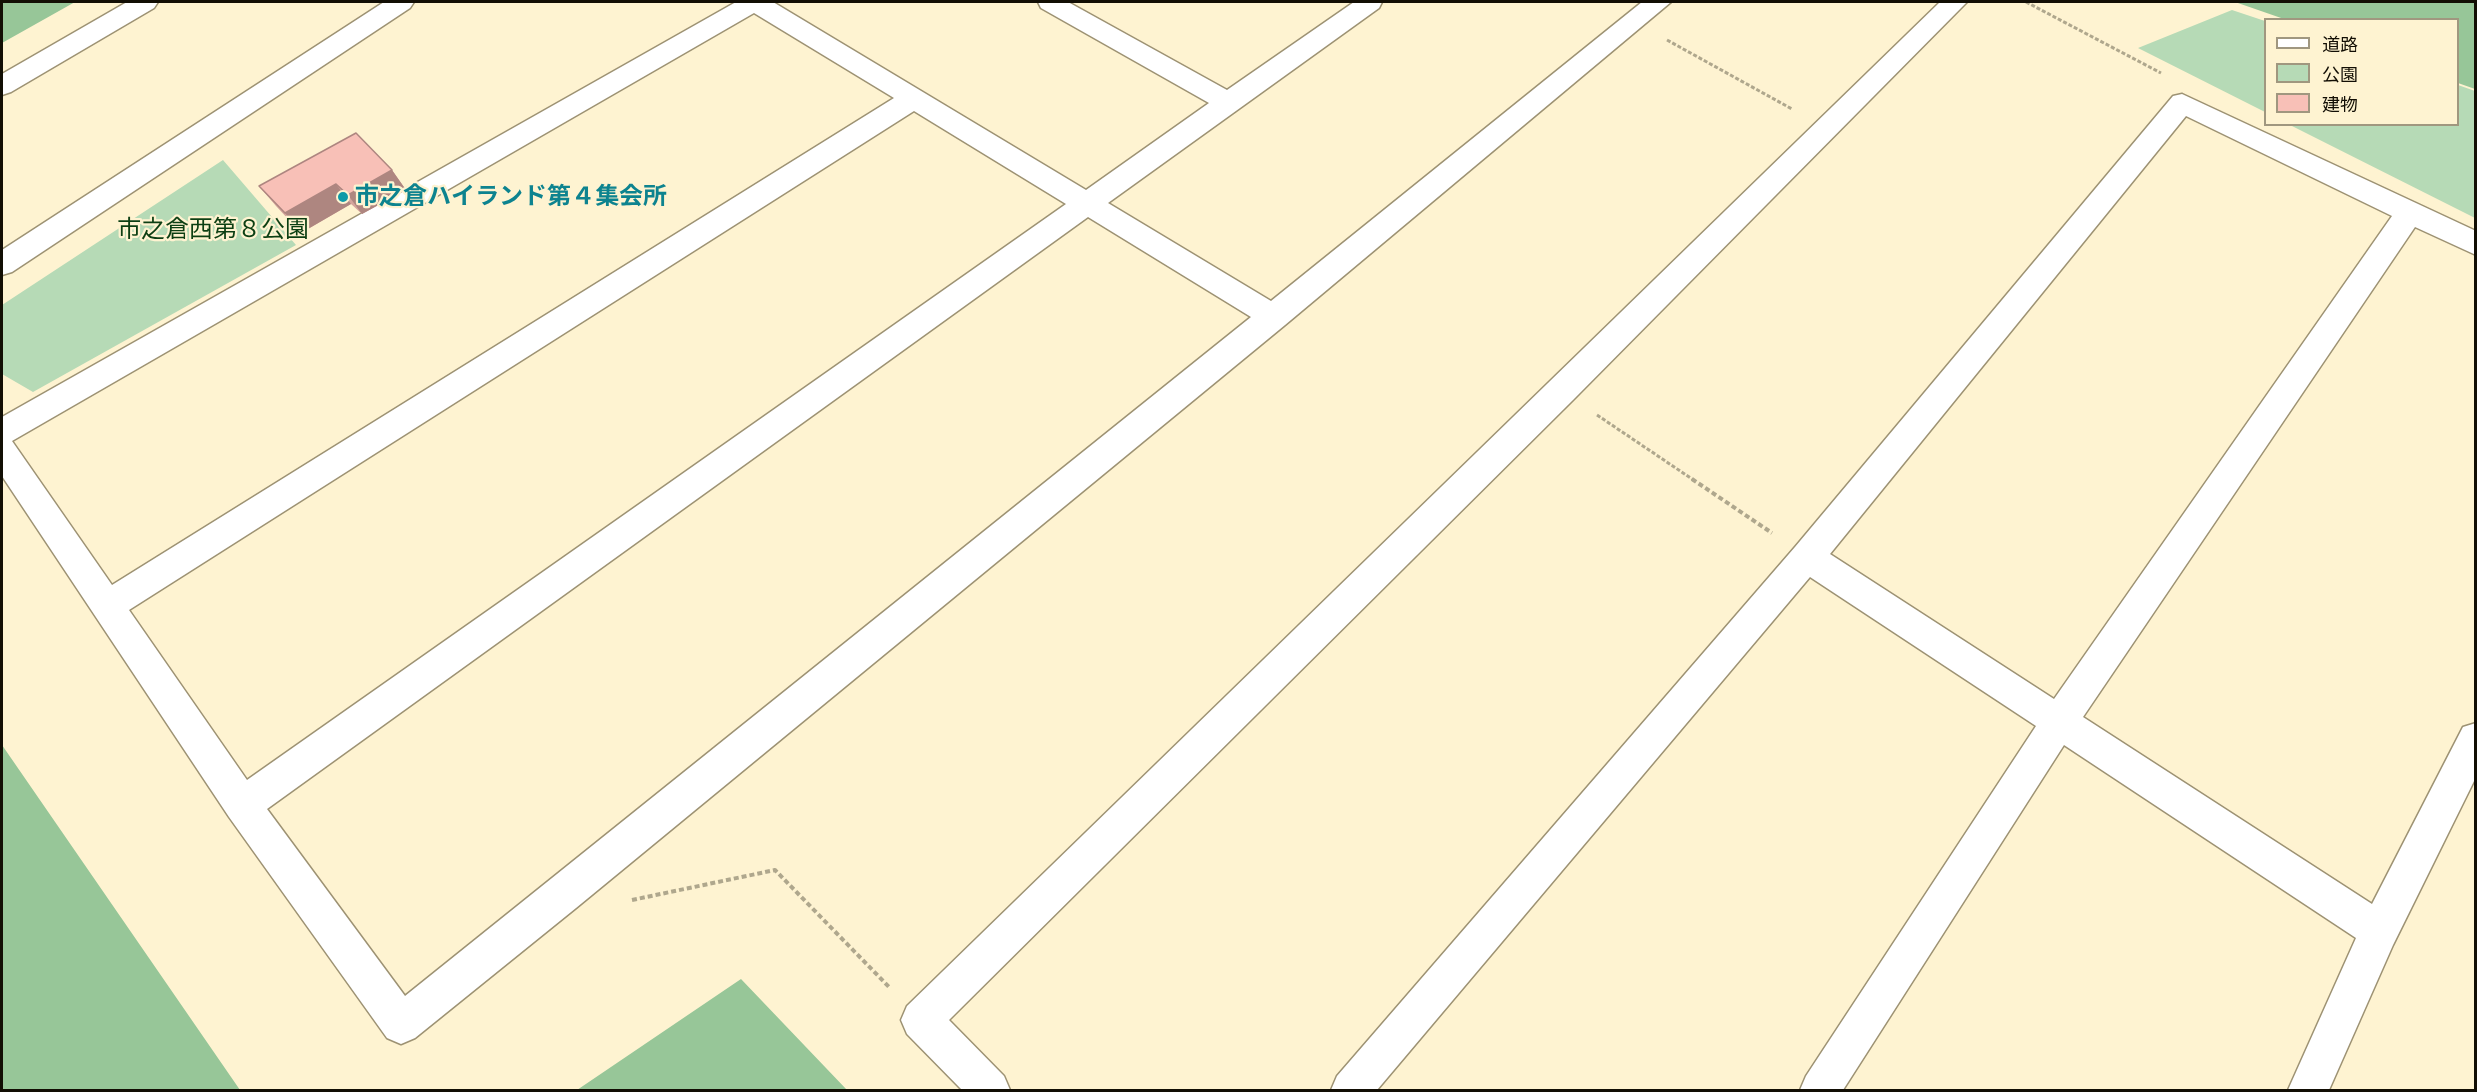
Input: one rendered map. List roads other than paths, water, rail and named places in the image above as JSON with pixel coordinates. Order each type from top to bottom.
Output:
[{"type":"street","points":[[2,86],[145,2]]},
{"type":"street","points":[[2,264],[401,2]]},
{"type":"street","points":[[2,432],[755,2],[1274,317]]},
{"type":"street","points":[[1050,2],[1227,102]]},
{"type":"street","points":[[990,1090],[921,1020],[1562,391],[1954,2]]},
{"type":"street","points":[[242,805],[1089,204],[1355,5]]},
{"type":"street","points":[[2,451],[242,805],[401,1024],[563,896],[1274,317],[1639,9]]},
{"type":"street","points":[[108,606],[914,98]]},
{"type":"street","points":[[1351,1090],[1807,557],[2182,103],[2475,244]]},
{"type":"street","points":[[1820,1090],[2059,723],[2410,212]]},
{"type":"street","points":[[1807,557],[2379,931]]},
{"type":"street","points":[[2308,1090],[2379,931],[2475,739]]},
{"type":"place","name":"市之倉ハイランド第４集会所","points":[[343,197]]},
{"type":"park label","name":"市之倉西第８公園","points":[[213,230]]}]
